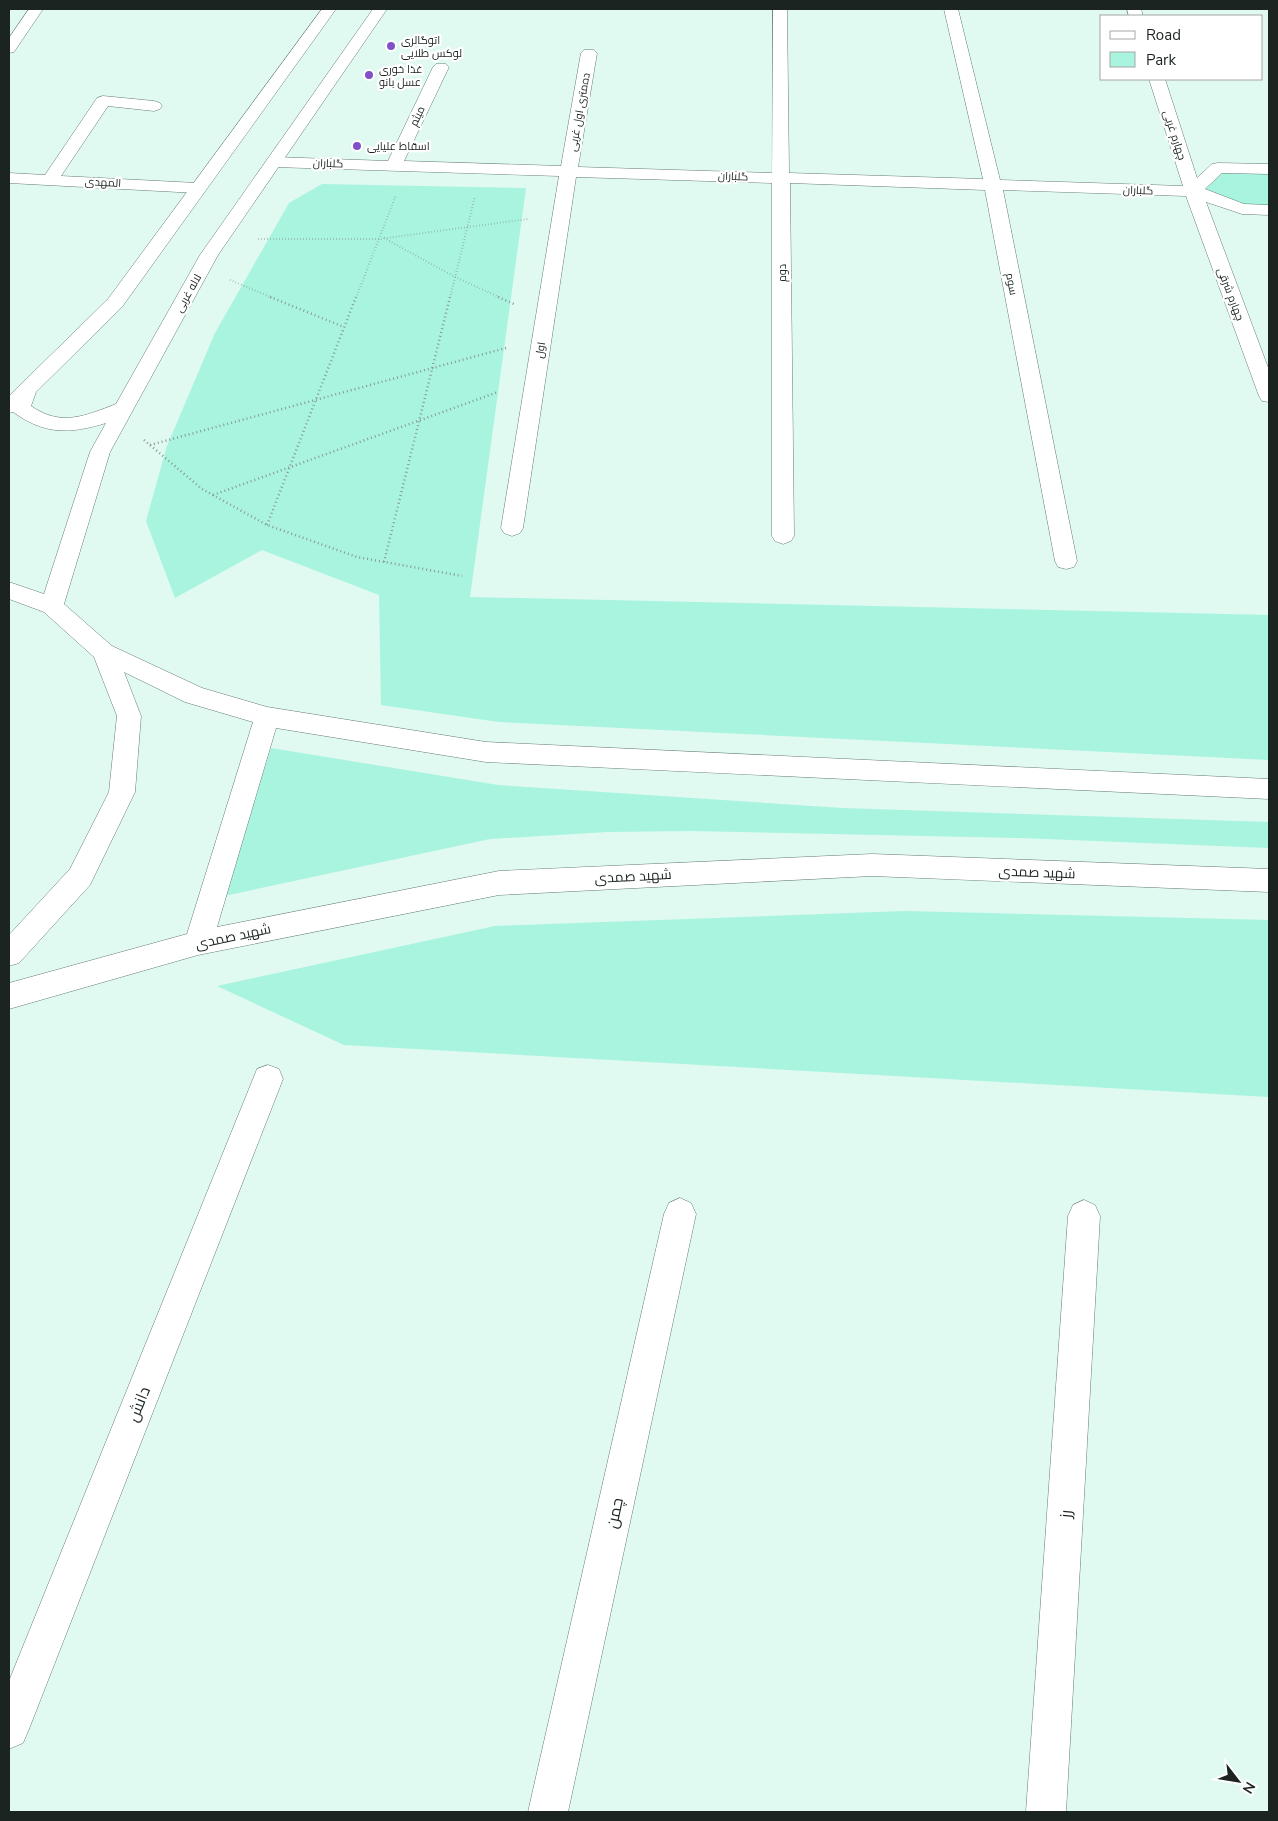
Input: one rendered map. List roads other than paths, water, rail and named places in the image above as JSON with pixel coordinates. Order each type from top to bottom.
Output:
[{"type":"main road","points":[[9,49],[36,9]]},
{"type":"main road","points":[[9,407],[115,303],[329,9]]},
{"type":"main road","name":"لاله غربی","points":[[52,606],[100,452],[220,240],[380,9]]},
{"type":"main road","name":"دوم","points":[[780,9],[783,536]]},
{"type":"main road","name":"سوم","points":[[951,9],[993,185],[1066,561]]},
{"type":"main road","name":"ده‌متری اول غربی","points":[[568,171],[589,53]]},
{"type":"main road","name":"میثم","points":[[401,166],[441,67]]},
{"type":"main road","name":"چهارم غربی","points":[[1156,80],[1193,191]]},
{"type":"main road","points":[[50,180],[103,101],[154,106]]},
{"type":"main road","name":"گلباران","points":[[274,162],[1193,191],[1242,210],[1269,210]]},
{"type":"main road","points":[[1193,191],[1218,168],[1269,169]]},
{"type":"main road","name":"اول","points":[[512,528],[568,171]]},
{"type":"main road","name":"المهدی","points":[[9,178],[197,188]]},
{"type":"main road","name":"چهارم شرقی","points":[[1193,191],[1269,396]]},
{"type":"main road","points":[[28,389],[20,408],[31,418],[45,422],[62,426],[78,425],[122,413]]},
{"type":"main road","points":[[9,590],[52,606],[104,652],[194,695],[267,717],[486,752],[1269,790]]},
{"type":"main road","points":[[9,954],[80,877],[122,792],[129,716],[104,652]]},
{"type":"main road","points":[[198,943],[267,717]]},
{"type":"main road","name":"شهید صمدی","points":[[9,996],[198,943],[499,883],[872,865],[1269,881]]},
{"type":"main road","name":"دانش","points":[[9,1729],[268,1079]]},
{"type":"main road","name":"چمن","points":[[548,1812],[680,1214]]},
{"type":"main road","name":"رز","points":[[1046,1812],[1084,1216]]},
{"type":"place","name":"اتوگالری لوکس طلایی","points":[[391,46]]},
{"type":"place","name":"غذا خوری عسل بانو","points":[[369,75]]},
{"type":"place","name":"اسقاط علیایی","points":[[357,146]]}]
